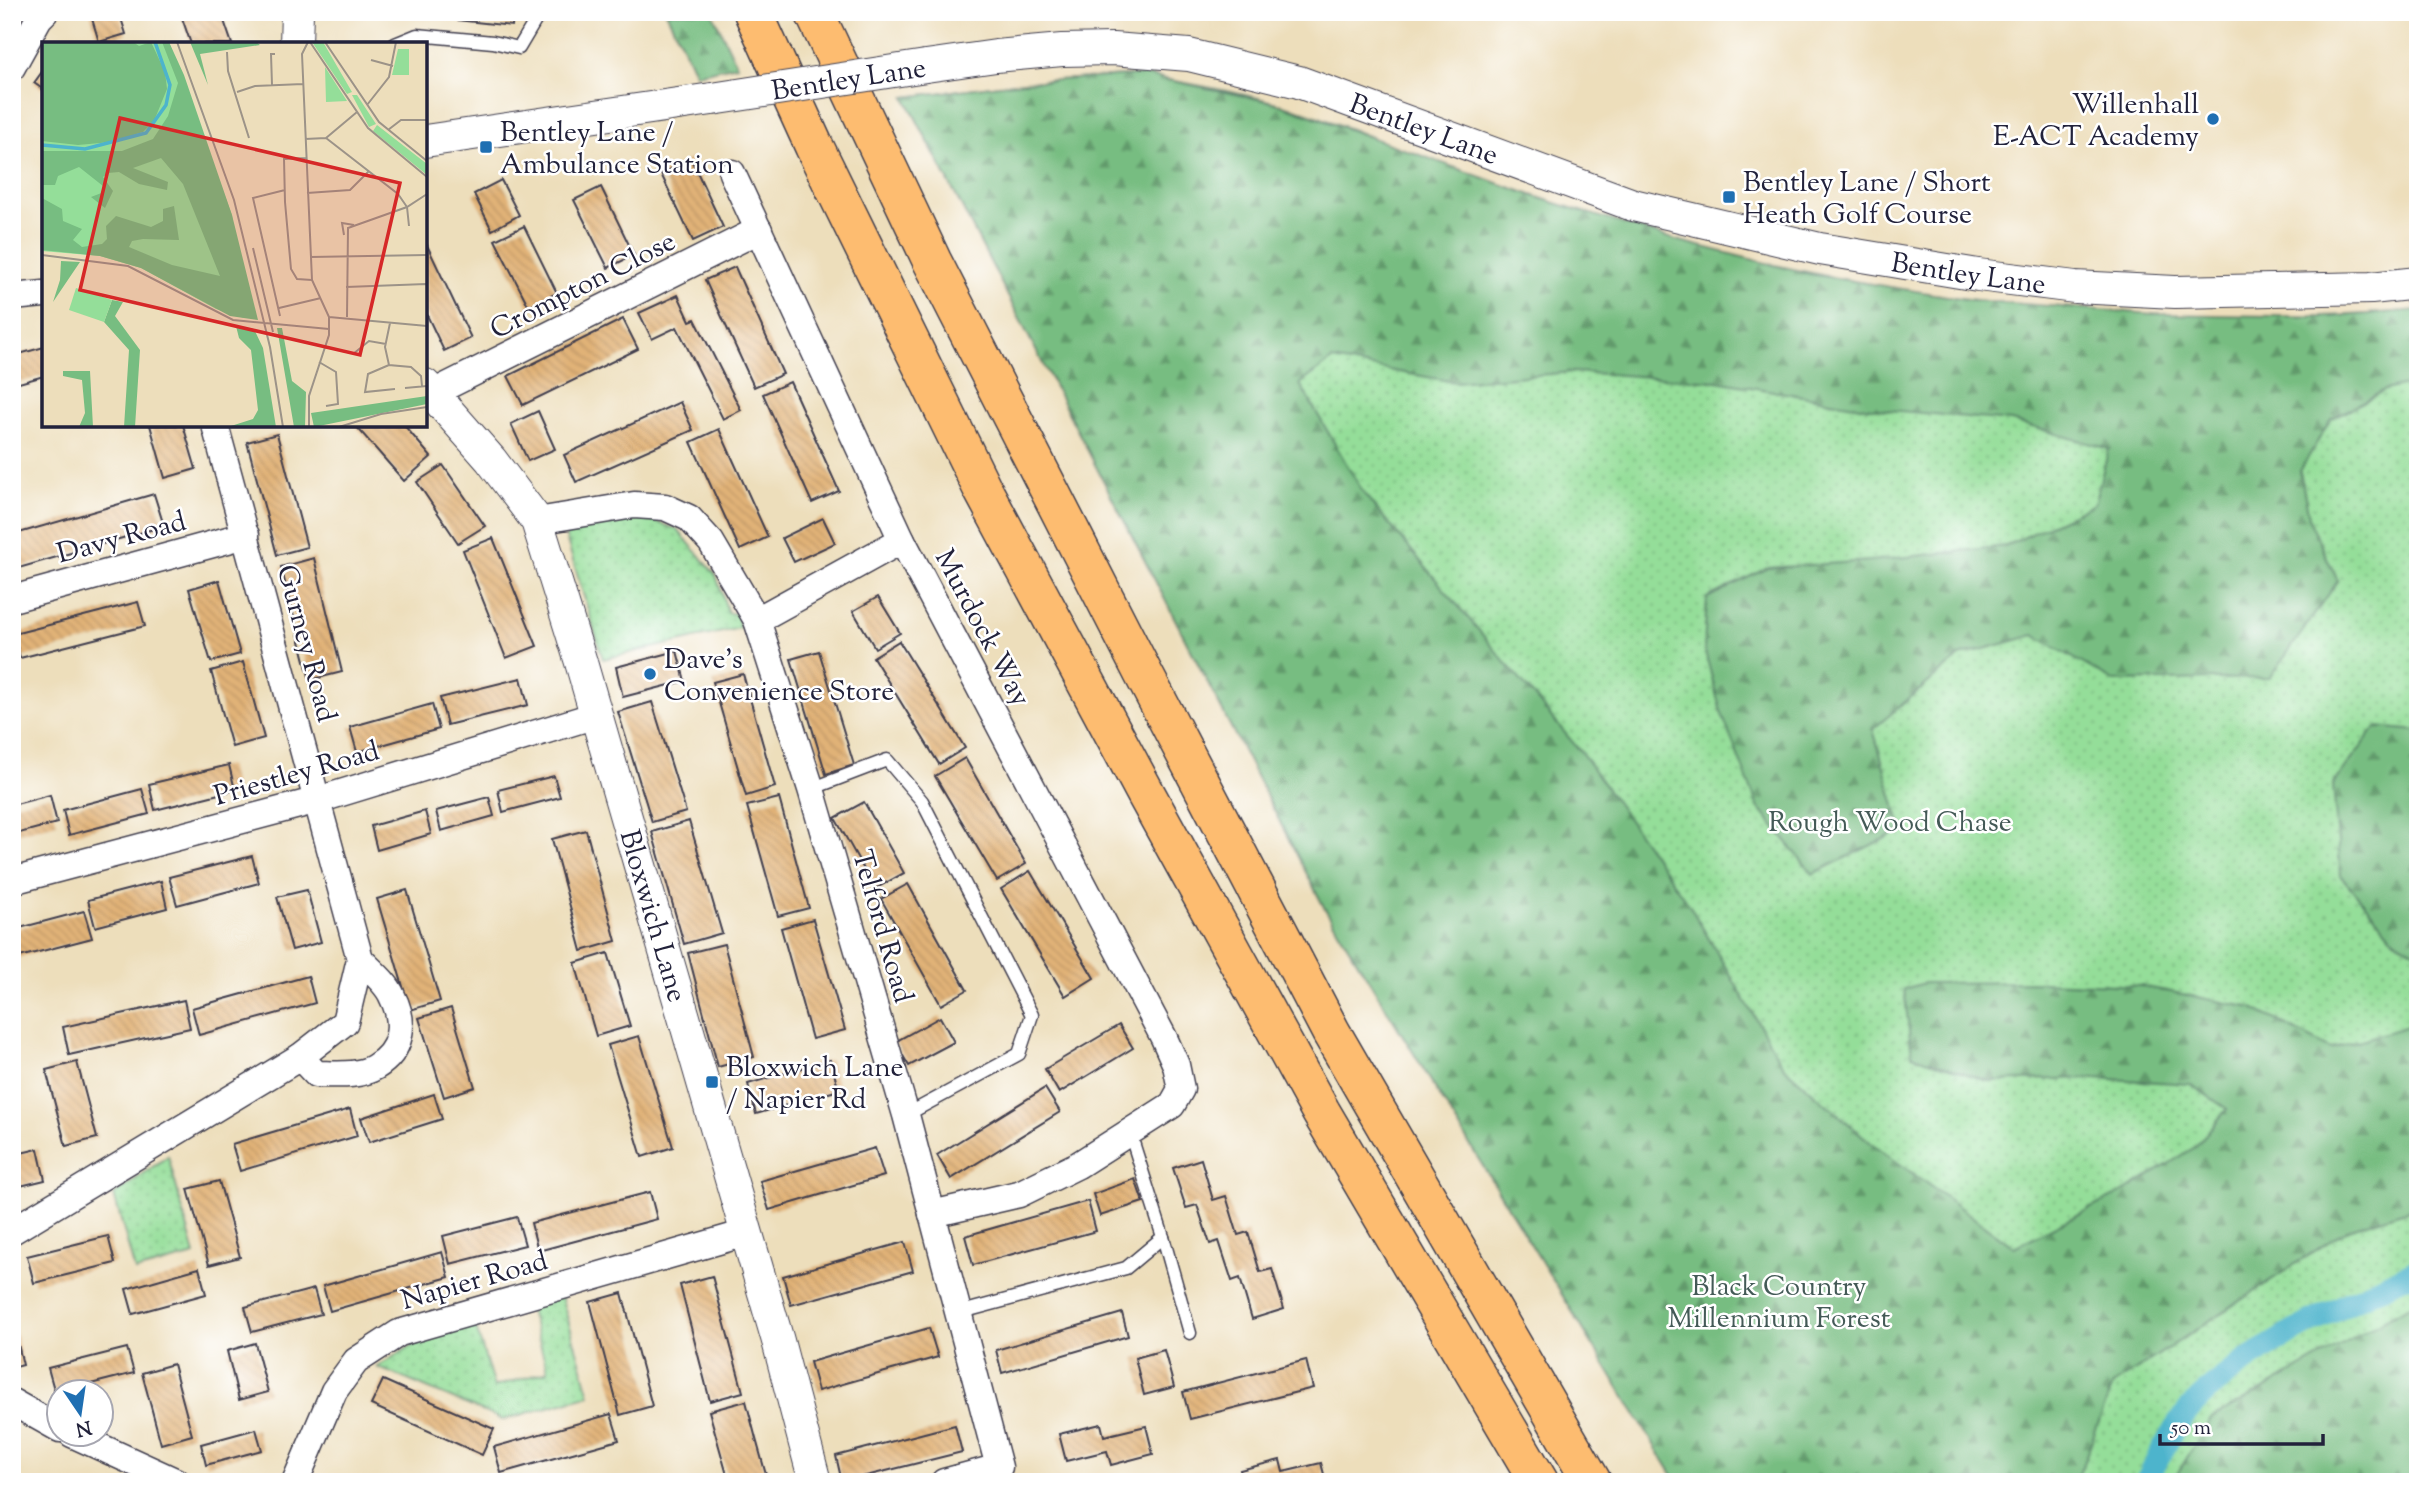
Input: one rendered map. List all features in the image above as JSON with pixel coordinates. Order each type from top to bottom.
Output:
[{"type":"highway","points":[[753,12],[820,158],[990,502],[1146,794],[1321,1112],[1539,1482]]},
{"type":"highway","points":[[814,12],[932,261],[1331,1032],[1592,1482]]},
{"type":"street","points":[[296,42],[298,12]]},
{"type":"street","points":[[12,67],[38,14]]},
{"type":"street","name":"Bentley Lane","points":[[427,141],[996,56],[1062,50],[1125,50],[1208,59],[1299,82],[1633,205],[1821,249],[2075,288],[2175,292],[2371,288],[2418,283]]},
{"type":"street","name":"Murdock Way","points":[[732,173],[902,540],[1176,1065],[1181,1089],[1172,1105],[1130,1133]]},
{"type":"street","name":"Crompton Close","points":[[429,389],[760,230]]},
{"type":"street","points":[[12,297],[42,294]]},
{"type":"street","name":"Bloxwich Lane","points":[[429,389],[491,460],[537,522],[596,715],[778,1341],[815,1482]]},
{"type":"street","name":"Gurney Road","points":[[216,427],[360,959],[391,993],[402,1019],[396,1049],[374,1068],[346,1074],[316,1074],[300,1057]]},
{"type":"street","name":"Telford Road","points":[[537,522],[635,505],[665,507],[689,519],[711,542],[757,620],[811,789],[906,1115],[999,1467],[944,1482]]},
{"type":"street","name":"Davy Road","points":[[12,599],[246,535]]},
{"type":"street","points":[[757,620],[902,540]]},
{"type":"street","name":"Priestley Road","points":[[12,881],[318,800],[596,715]]},
{"type":"street","name":"Gurney Road","points":[[12,1231],[300,1057],[345,1022],[360,959]]},
{"type":"street","points":[[932,1214],[1019,1194],[1078,1165],[1130,1133]]},
{"type":"street","name":"Napier Road","points":[[295,1482],[334,1391],[356,1362],[399,1333],[746,1233]]},
{"type":"street","points":[[12,1402],[46,1421]]},
{"type":"street","points":[[103,1448],[177,1482]]},
{"type":"lane","points":[[400,42],[417,35],[493,42],[519,48],[535,21],[537,12]]},
{"type":"lane","points":[[811,789],[887,760],[922,801],[1032,1015],[1019,1054],[906,1115]]},
{"type":"lane","points":[[1130,1133],[1190,1333]]},
{"type":"lane","points":[[958,1313],[1126,1268],[1163,1237]]},
{"type":"green space","points":[[666,12],[712,12],[737,65],[696,74]]},
{"type":"green space","name":"Black Country Millennium Forest","points":[[1144,75],[1241,94],[1289,107],[1504,185],[1641,230],[1766,263],[1858,282],[1951,297],[2138,314],[2325,316],[2418,311],[2418,1482],[1677,1482],[1324,907],[905,97],[1023,82]]},
{"type":"green space","name":"Black Country Millennium Forest","points":[[1144,75],[1273,102],[1542,199],[1676,240],[1809,274],[1972,300],[2154,314],[2329,317],[2418,310],[2418,382],[2385,390],[2331,419],[2300,471],[2310,522],[2338,581],[2270,678],[2113,681],[2034,635],[1960,656],[1873,729],[1902,830],[1813,874],[1758,807],[1721,712],[1704,648],[1707,598],[1767,568],[1870,561],[2006,546],[2094,504],[2109,449],[2011,421],[1877,409],[1716,381],[1573,372],[1455,382],[1332,360],[1300,384],[1364,494],[1581,752],[1691,908],[1784,1067],[1871,1143],[2014,1247],[2129,1189],[2195,1147],[2227,1109],[2190,1084],[2094,1078],[1987,1081],[1912,1055],[1904,989],[1924,983],[2043,982],[2141,986],[2253,1008],[2331,1049],[2418,1023],[2418,1207],[2348,1229],[2113,1385],[2076,1482],[1677,1482],[1324,907],[905,97],[1023,82]]},
{"type":"green space","points":[[642,517],[677,529],[716,575],[728,613],[737,614],[740,628],[603,659],[565,534],[591,521]]},
{"type":"green space","points":[[2376,727],[2418,731],[2418,953],[2394,939],[2341,876],[2333,785]]},
{"type":"green space","points":[[168,1156],[195,1255],[135,1271],[114,1195]]},
{"type":"green space","points":[[561,1296],[590,1395],[503,1420],[377,1367],[413,1345],[474,1321],[494,1387],[548,1371],[528,1304]]},
{"type":"green space","points":[[2418,1301],[2418,1482],[2172,1482],[2211,1419]]},
{"type":"building","points":[[90,12],[119,12],[126,34],[99,42]]},
{"type":"building","points":[[180,12],[221,12],[231,42],[190,42]]},
{"type":"building","points":[[401,12],[514,12],[512,26]]},
{"type":"building","points":[[42,72],[42,89],[34,83]]},
{"type":"building","points":[[691,159],[723,227],[693,241],[661,174]]},
{"type":"building","points":[[501,180],[519,215],[492,230],[474,194]]},
{"type":"building","points":[[601,187],[634,255],[608,268],[574,200]]},
{"type":"building","points":[[524,226],[557,293],[529,307],[495,240]]},
{"type":"building","points":[[427,245],[471,338],[444,351],[427,315]]},
{"type":"building","points":[[735,267],[783,374],[754,387],[705,280]]},
{"type":"building","points":[[678,295],[690,321],[695,319],[741,410],[723,419],[677,327],[652,339],[639,313]]},
{"type":"building","points":[[623,319],[638,349],[523,405],[508,376]]},
{"type":"building","points":[[42,348],[42,377],[12,385],[12,356]]},
{"type":"building","points":[[790,382],[839,491],[812,503],[763,394]]},
{"type":"building","points":[[680,402],[693,430],[576,482],[564,455]]},
{"type":"building","points":[[538,411],[555,449],[528,461],[511,424]]},
{"type":"building","points":[[151,427],[184,427],[196,469],[165,478]]},
{"type":"building","points":[[357,427],[406,427],[431,457],[404,481]]},
{"type":"building","points":[[719,429],[768,537],[740,550],[691,442]]},
{"type":"building","points":[[277,434],[307,547],[277,555],[247,442]]},
{"type":"building","points":[[443,465],[485,526],[458,543],[417,482]]},
{"type":"building","points":[[154,494],[164,526],[12,570],[12,535]]},
{"type":"building","points":[[823,518],[835,543],[794,562],[782,538]]},
{"type":"building","points":[[493,538],[537,646],[506,658],[463,550]]},
{"type":"building","points":[[314,558],[342,672],[310,680],[281,567]]},
{"type":"building","points":[[219,580],[240,654],[211,662],[189,589]]},
{"type":"building","points":[[878,597],[900,633],[875,648],[853,611]]},
{"type":"building","points":[[138,602],[145,626],[20,658],[14,634]]},
{"type":"building","points":[[899,641],[965,748],[939,764],[873,657]]},
{"type":"building","name":"Dave's Convenience Store","points":[[677,651],[685,681],[623,697],[616,667]]},
{"type":"building","points":[[819,651],[854,765],[826,774],[791,659]]},
{"type":"building","points":[[243,662],[264,738],[232,747],[211,671]]},
{"type":"building","points":[[743,674],[775,787],[746,796],[713,682]]},
{"type":"building","points":[[521,678],[528,705],[447,725],[440,698]]},
{"type":"building","points":[[652,702],[686,812],[652,822],[618,712]]},
{"type":"building","points":[[432,704],[439,729],[357,752],[350,727]]},
{"type":"building","points":[[965,758],[1026,864],[997,881],[935,776]]},
{"type":"building","points":[[229,765],[235,790],[155,810],[149,784]]},
{"type":"building","points":[[554,776],[560,797],[503,812],[498,790]]},
{"type":"building","points":[[142,789],[149,814],[69,835],[63,810]]},
{"type":"building","points":[[50,795],[57,823],[12,835],[12,805]]},
{"type":"building","points":[[489,797],[494,816],[441,831],[436,811]]},
{"type":"building","points":[[779,798],[809,908],[778,916],[747,806]]},
{"type":"building","points":[[864,802],[904,873],[875,889],[835,818]]},
{"type":"building","points":[[425,811],[431,834],[377,850],[371,826]]},
{"type":"building","points":[[689,821],[722,933],[684,944],[652,832]]},
{"type":"building","points":[[586,830],[616,941],[582,951],[552,839]]},
{"type":"building","points":[[252,856],[259,883],[177,905],[169,877]]},
{"type":"building","points":[[1030,871],[1094,978],[1065,996],[1001,889]]},
{"type":"building","points":[[161,881],[167,908],[95,927],[88,900]]},
{"type":"building","points":[[908,884],[967,990],[941,1005],[881,899]]},
{"type":"building","points":[[307,890],[321,942],[292,950],[277,897]]},
{"type":"building","points":[[407,890],[440,1001],[410,1010],[377,899]]},
{"type":"building","points":[[84,911],[92,938],[12,959],[12,930]]},
{"type":"building","points":[[813,919],[845,1030],[812,1039],[781,928]]},
{"type":"building","points":[[724,944],[754,1057],[718,1067],[688,953]]},
{"type":"building","points":[[608,953],[630,1026],[596,1036],[575,963]]},
{"type":"building","points":[[308,976],[315,1003],[199,1035],[192,1008]]},
{"type":"building","points":[[184,1000],[190,1028],[69,1055],[63,1027]]},
{"type":"building","points":[[451,1008],[475,1087],[444,1097],[419,1018]]},
{"type":"building","points":[[940,1017],[954,1042],[909,1066],[895,1042]]},
{"type":"building","points":[[1119,1025],[1133,1048],[1059,1093],[1045,1069]]},
{"type":"building","points":[[639,1036],[673,1147],[642,1157],[608,1045]]},
{"type":"building","points":[[830,1060],[839,1090],[756,1114],[748,1084]]},
{"type":"building","points":[[77,1062],[97,1138],[66,1146],[46,1070]]},
{"type":"building","points":[[1045,1088],[1060,1112],[951,1179],[937,1155]]},
{"type":"building","points":[[434,1094],[442,1119],[369,1142],[361,1118]]},
{"type":"building","points":[[350,1109],[357,1136],[240,1171],[232,1144]]},
{"type":"building","points":[[875,1148],[884,1176],[769,1210],[760,1181]]},
{"type":"building","points":[[38,1149],[45,1180],[12,1188],[12,1155]]},
{"type":"building","points":[[1201,1159],[1213,1200],[1226,1196],[1238,1235],[1248,1232],[1260,1272],[1272,1269],[1284,1309],[1252,1319],[1240,1278],[1232,1281],[1219,1241],[1210,1244],[1197,1205],[1186,1208],[1173,1168]]},
{"type":"building","points":[[1135,1179],[1143,1202],[1100,1216],[1093,1194]]},
{"type":"building","points":[[219,1181],[240,1257],[209,1265],[188,1189]]},
{"type":"building","points":[[650,1192],[657,1219],[538,1251],[531,1223]]},
{"type":"building","points":[[1088,1201],[1096,1231],[973,1265],[965,1236]]},
{"type":"building","points":[[517,1217],[525,1245],[450,1264],[443,1236]]},
{"type":"building","points":[[108,1236],[115,1263],[34,1283],[27,1256]]},
{"type":"building","points":[[905,1242],[913,1271],[791,1305],[783,1276]]},
{"type":"building","points":[[442,1252],[449,1277],[330,1311],[323,1286]]},
{"type":"building","points":[[199,1268],[206,1294],[133,1314],[126,1289]]},
{"type":"building","points":[[712,1276],[743,1392],[710,1401],[680,1285]]},
{"type":"building","points":[[314,1289],[321,1314],[252,1332],[245,1307]]},
{"type":"building","points":[[622,1293],[652,1406],[620,1415],[590,1302]]},
{"type":"building","points":[[1122,1313],[1128,1336],[1002,1373],[996,1350]]},
{"type":"building","points":[[12,1324],[23,1365],[12,1368]]},
{"type":"building","points":[[929,1328],[938,1357],[818,1391],[810,1362]]},
{"type":"building","points":[[255,1343],[268,1392],[239,1400],[227,1351]]},
{"type":"building","points":[[127,1348],[134,1373],[114,1378],[51,1378],[48,1368]]},
{"type":"building","points":[[1164,1350],[1174,1387],[1144,1395],[1135,1358]]},
{"type":"building","points":[[1306,1360],[1313,1388],[1190,1419],[1183,1392]]},
{"type":"building","points":[[173,1364],[192,1435],[161,1444],[142,1373]]},
{"type":"building","points":[[383,1380],[494,1429],[482,1455],[371,1405]]},
{"type":"building","points":[[746,1401],[768,1482],[729,1482],[709,1411]]},
{"type":"building","points":[[611,1414],[619,1440],[501,1473],[494,1447]]},
{"type":"building","points":[[1101,1424],[1104,1436],[1146,1426],[1153,1454],[1111,1465],[1107,1451],[1066,1461],[1059,1434]]},
{"type":"building","points":[[955,1425],[962,1452],[842,1482],[836,1456]]},
{"type":"building","points":[[256,1429],[262,1450],[206,1465],[201,1444]]},
{"type":"building","points":[[1280,1460],[1283,1472],[1321,1463],[1326,1482],[1243,1482],[1240,1470]]},
{"type":"waterway","points":[[2146,1482],[2183,1417],[2204,1394],[2230,1373],[2292,1333],[2418,1270]]},
{"type":"place","name":"Willenhall E-ACT Academy","points":[[2213,119]]},
{"type":"place","name":"Bentley Lane / Ambulance Station","points":[[486,147]]},
{"type":"place","name":"Bentley Lane / Short Heath Golf Course","points":[[1729,197]]},
{"type":"place","name":"Dave's Convenience Store","points":[[650,674]]},
{"type":"place","name":"Bloxwich Lane / Napier Rd","points":[[712,1082]]},
{"type":"park label","name":"Rough Wood Chase","points":[[1890,821]]}]
